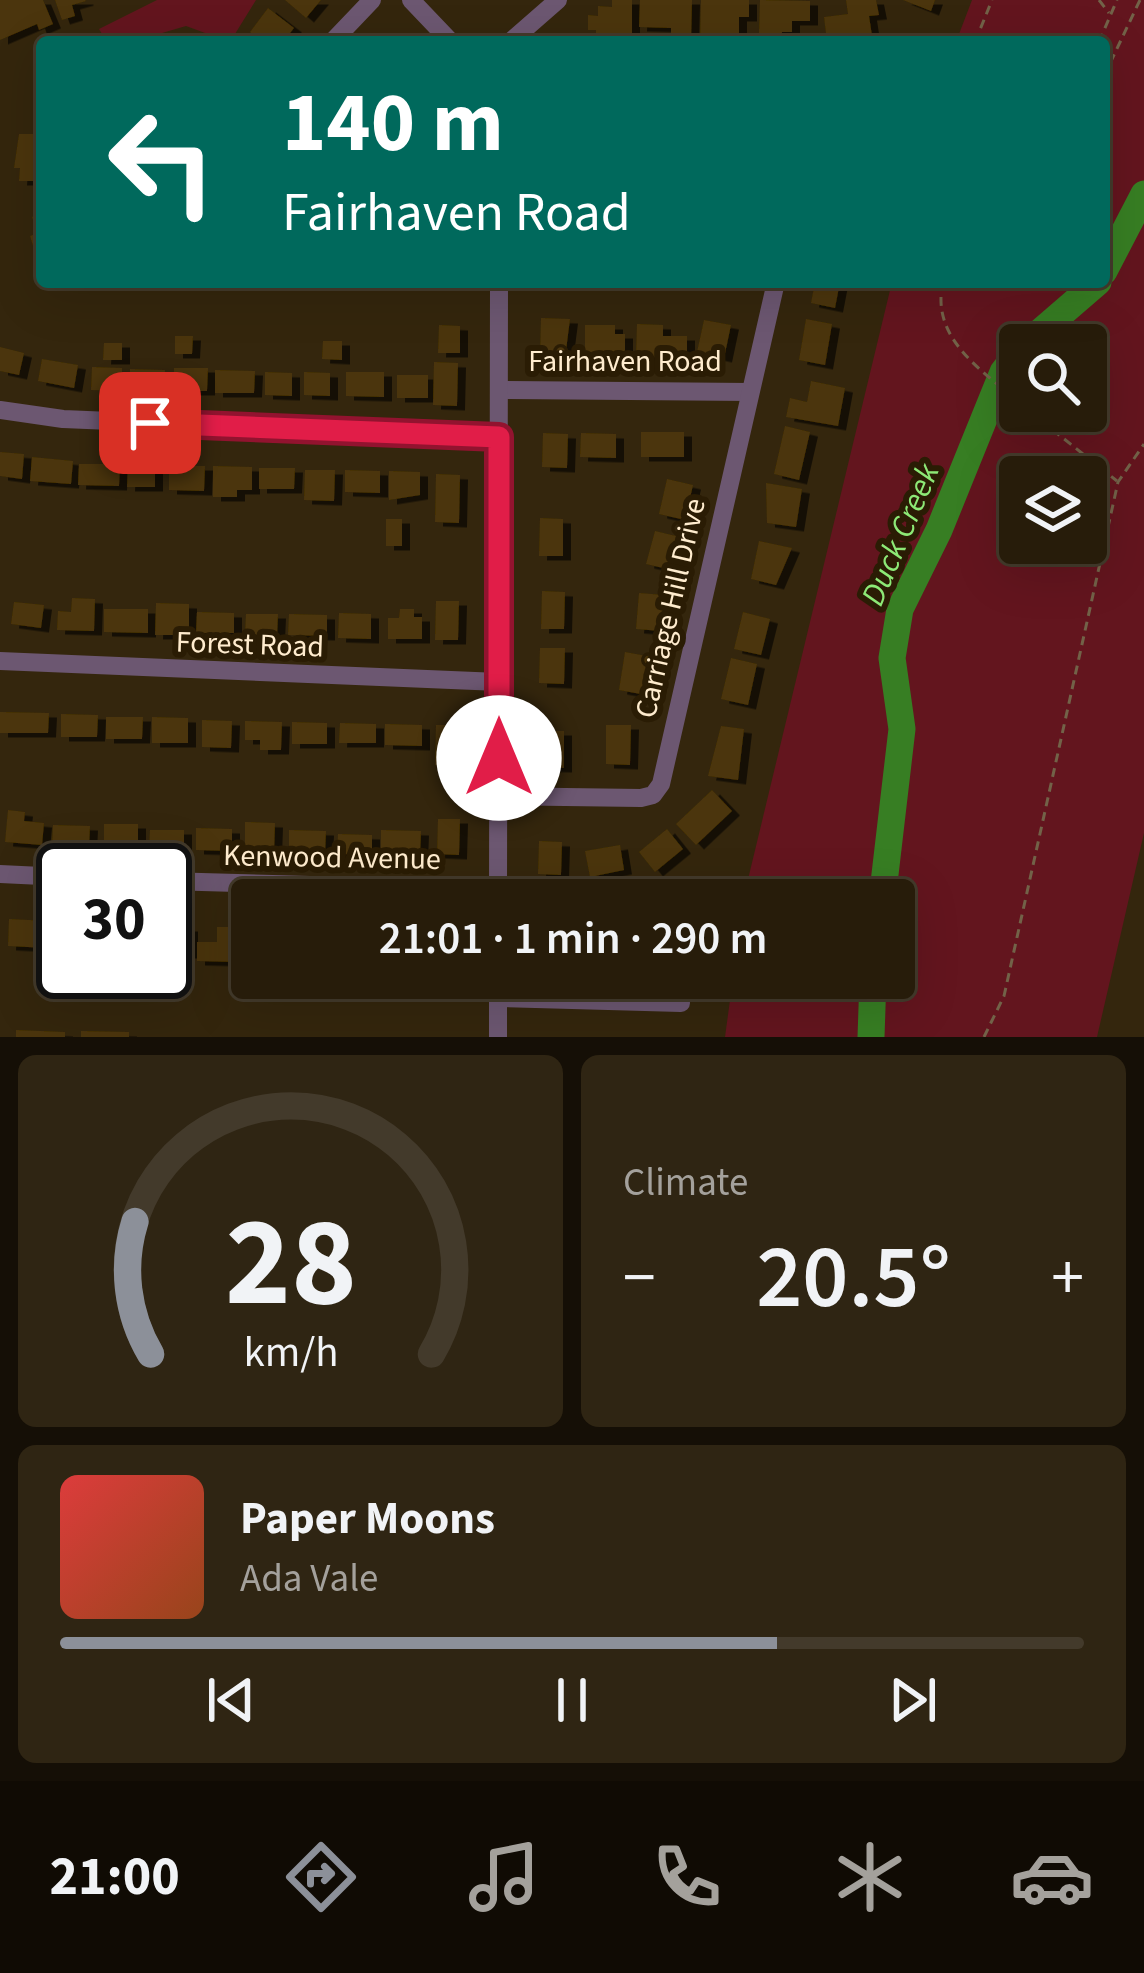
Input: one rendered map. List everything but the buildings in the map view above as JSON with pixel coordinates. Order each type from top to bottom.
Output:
[{"type":"street","points":[[338,36],[372,0]]},
{"type":"street","points":[[411,0],[445,36]]},
{"type":"street","points":[[517,36],[558,0]]},
{"type":"street","points":[[498,879],[499,288]]},
{"type":"street","name":"Carriage Hill Drive","points":[[499,796],[641,798],[653,795],[661,784],[775,288]]},
{"type":"street","name":"Fairhaven Road","points":[[499,390],[750,392]]},
{"type":"street","points":[[0,410],[63,419],[499,437]]},
{"type":"street","name":"Forest Road","points":[[0,661],[499,682]]},
{"type":"street","points":[[0,874],[36,876]]},
{"type":"street","name":"Kenwood Avenue","points":[[192,882],[231,884]]},
{"type":"street","points":[[498,999],[498,1037]]},
{"type":"street","points":[[632,999],[681,1003]]},
{"type":"path","points":[[977,36],[992,0]]},
{"type":"path","points":[[1099,0],[1111,15]]},
{"type":"path","points":[[1102,36],[1117,0]]},
{"type":"path","points":[[1110,63],[1140,0]]},
{"type":"path","points":[[943,288],[943,321],[964,355],[999,385]]},
{"type":"path","points":[[1055,432],[1118,482]]},
{"type":"path","points":[[985,1037],[1004,996],[1118,482],[1144,444]]},
{"type":"shaded area","points":[[157,0],[256,0],[234,36],[214,36],[186,26],[152,36],[103,36],[99,29]]},
{"type":"shaded area","points":[[972,0],[1144,0],[1144,833],[1097,1037],[725,1037],[730,999],[915,999],[915,879],[748,879],[891,288],[1110,288],[1110,36],[958,36]]},
{"type":"waterway","name":"Duck Creek","points":[[1110,259],[1144,194]]},
{"type":"waterway","name":"Duck Creek","points":[[1049,324],[1091,288]]},
{"type":"waterway","name":"Duck Creek","points":[[884,879],[902,729],[892,658],[900,609],[939,530],[999,382]]},
{"type":"waterway","name":"Duck Creek","points":[[871,1037],[872,999]]},
{"type":"route","points":[[150,423],[499,437],[499,758]]}]
